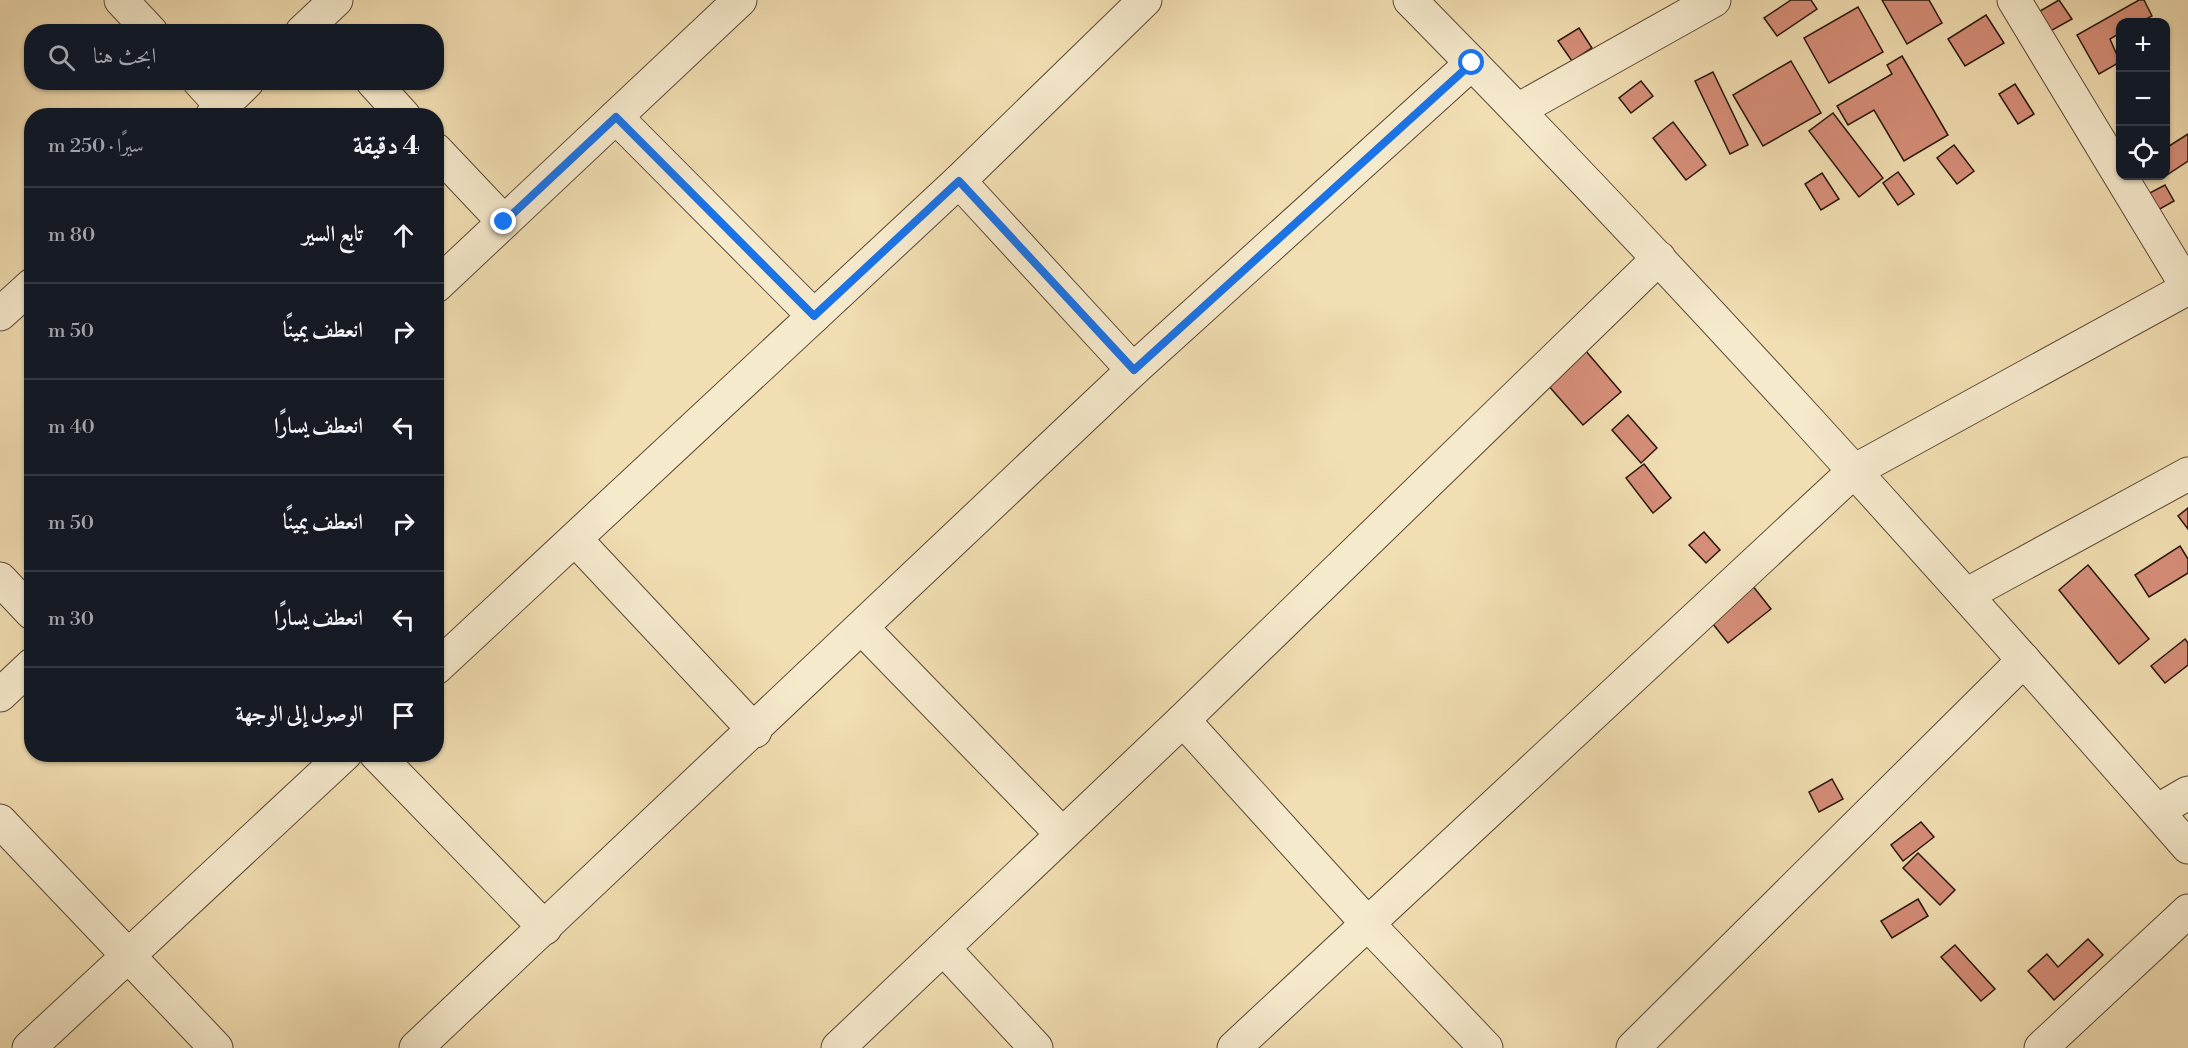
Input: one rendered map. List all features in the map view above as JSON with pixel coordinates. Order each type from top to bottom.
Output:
[{"type":"street","points":[[121,0],[144,24]]},
{"type":"street","points":[[444,278],[740,0]]},
{"type":"street","points":[[444,653],[576,540],[959,181],[1145,0]]},
{"type":"street","points":[[1410,0],[1659,258],[1966,595],[2188,847]]},
{"type":"street","points":[[1518,110],[1714,0]]},
{"type":"street","points":[[1234,1048],[1854,471],[2188,288],[2014,0]]},
{"type":"street","points":[[421,1046],[1134,370],[1472,63]]},
{"type":"street","points":[[205,90],[215,108]]},
{"type":"street","points":[[220,108],[239,90]]},
{"type":"street","points":[[380,90],[397,108]]},
{"type":"street","points":[[616,117],[814,316]]},
{"type":"street","points":[[444,158],[504,222]]},
{"type":"street","points":[[959,181],[1134,370]]},
{"type":"street","points":[[838,1048],[945,950],[1062,834],[1183,720],[1659,258]]},
{"type":"street","points":[[0,314],[24,292]]},
{"type":"street","points":[[1966,595],[2188,474]]},
{"type":"street","points":[[576,540],[755,731]]},
{"type":"street","points":[[0,579],[24,604]]},
{"type":"street","points":[[862,628],[1062,834]]},
{"type":"street","points":[[1633,1048],[2024,660]]},
{"type":"street","points":[[0,695],[24,672]]},
{"type":"street","points":[[1183,720],[1367,923],[1486,1048]]},
{"type":"street","points":[[29,1048],[336,762]]},
{"type":"street","points":[[384,762],[545,928]]},
{"type":"street","points":[[2157,811],[2188,793]]},
{"type":"street","points":[[0,821],[216,1048]]},
{"type":"street","points":[[2041,1048],[2188,911]]},
{"type":"street","points":[[945,950],[1036,1048]]},
{"type":"building","points":[[1791,0],[1811,0],[1817,9],[1777,36],[1764,18]]},
{"type":"building","points":[[1882,0],[1929,0],[1942,23],[1907,44]]},
{"type":"building","points":[[2059,0],[2072,19],[2047,33],[2035,14]]},
{"type":"building","points":[[2139,0],[2144,0],[2152,16],[2116,18],[2116,35],[2110,39],[2116,53],[2116,64],[2099,74],[2077,35]]},
{"type":"building","points":[[1858,7],[1883,52],[1829,83],[1804,38]]},
{"type":"building","points":[[1986,15],[2004,43],[1965,66],[1948,39]]},
{"type":"building","points":[[1579,28],[1592,48],[1572,61],[1558,41]]},
{"type":"building","points":[[1902,56],[1948,135],[1904,161],[1874,110],[1848,125],[1837,106],[1892,74],[1887,65]]},
{"type":"building","points":[[1791,61],[1821,113],[1763,146],[1733,95]]},
{"type":"building","points":[[1713,72],[1748,145],[1730,154],[1695,81]]},
{"type":"building","points":[[1641,81],[1653,96],[1631,113],[1619,98]]},
{"type":"building","points":[[2015,84],[2034,114],[2018,124],[1999,94]]},
{"type":"building","points":[[1833,113],[1883,178],[1859,197],[1809,131]]},
{"type":"building","points":[[1673,122],[1706,165],[1686,180],[1653,138]]},
{"type":"building","points":[[2188,134],[2188,161],[2170,173],[2170,145]]},
{"type":"building","points":[[1954,145],[1974,171],[1957,184],[1937,158]]},
{"type":"building","points":[[1898,172],[1914,194],[1898,205],[1883,183]]},
{"type":"building","points":[[1822,173],[1839,199],[1821,210],[1805,184]]},
{"type":"building","points":[[2165,185],[2174,201],[2151,214],[2142,197]]},
{"type":"building","points":[[1585,350],[1621,392],[1583,425],[1547,384]]},
{"type":"building","points":[[1628,415],[1657,448],[1641,463],[1612,430]]},
{"type":"building","points":[[1644,464],[1671,498],[1653,513],[1626,478]]},
{"type":"building","points":[[2188,508],[2188,529],[2178,516]]},
{"type":"building","points":[[1704,532],[1720,550],[1706,563],[1689,545]]},
{"type":"building","points":[[2180,546],[2188,559],[2188,573],[2149,597],[2135,575]]},
{"type":"building","points":[[2088,565],[2149,639],[2119,664],[2059,590]]},
{"type":"building","points":[[1752,585],[1771,609],[1728,643],[1709,619]]},
{"type":"building","points":[[2185,639],[2188,643],[2188,665],[2165,683],[2151,666]]},
{"type":"building","points":[[1832,779],[1843,799],[1819,812],[1809,792]]},
{"type":"building","points":[[1921,822],[1934,837],[1903,861],[1891,845]]},
{"type":"building","points":[[1918,853],[1955,890],[1940,905],[1903,868]]},
{"type":"building","points":[[1918,899],[1928,916],[1892,938],[1881,921]]},
{"type":"building","points":[[2088,939],[2103,955],[2054,1000],[2028,971],[2047,954],[2058,967]]},
{"type":"building","points":[[1955,945],[1995,989],[1981,1001],[1941,957]]},
{"type":"route","points":[[504,222],[616,117],[814,316],[959,181],[1134,370],[1472,63]]}]
